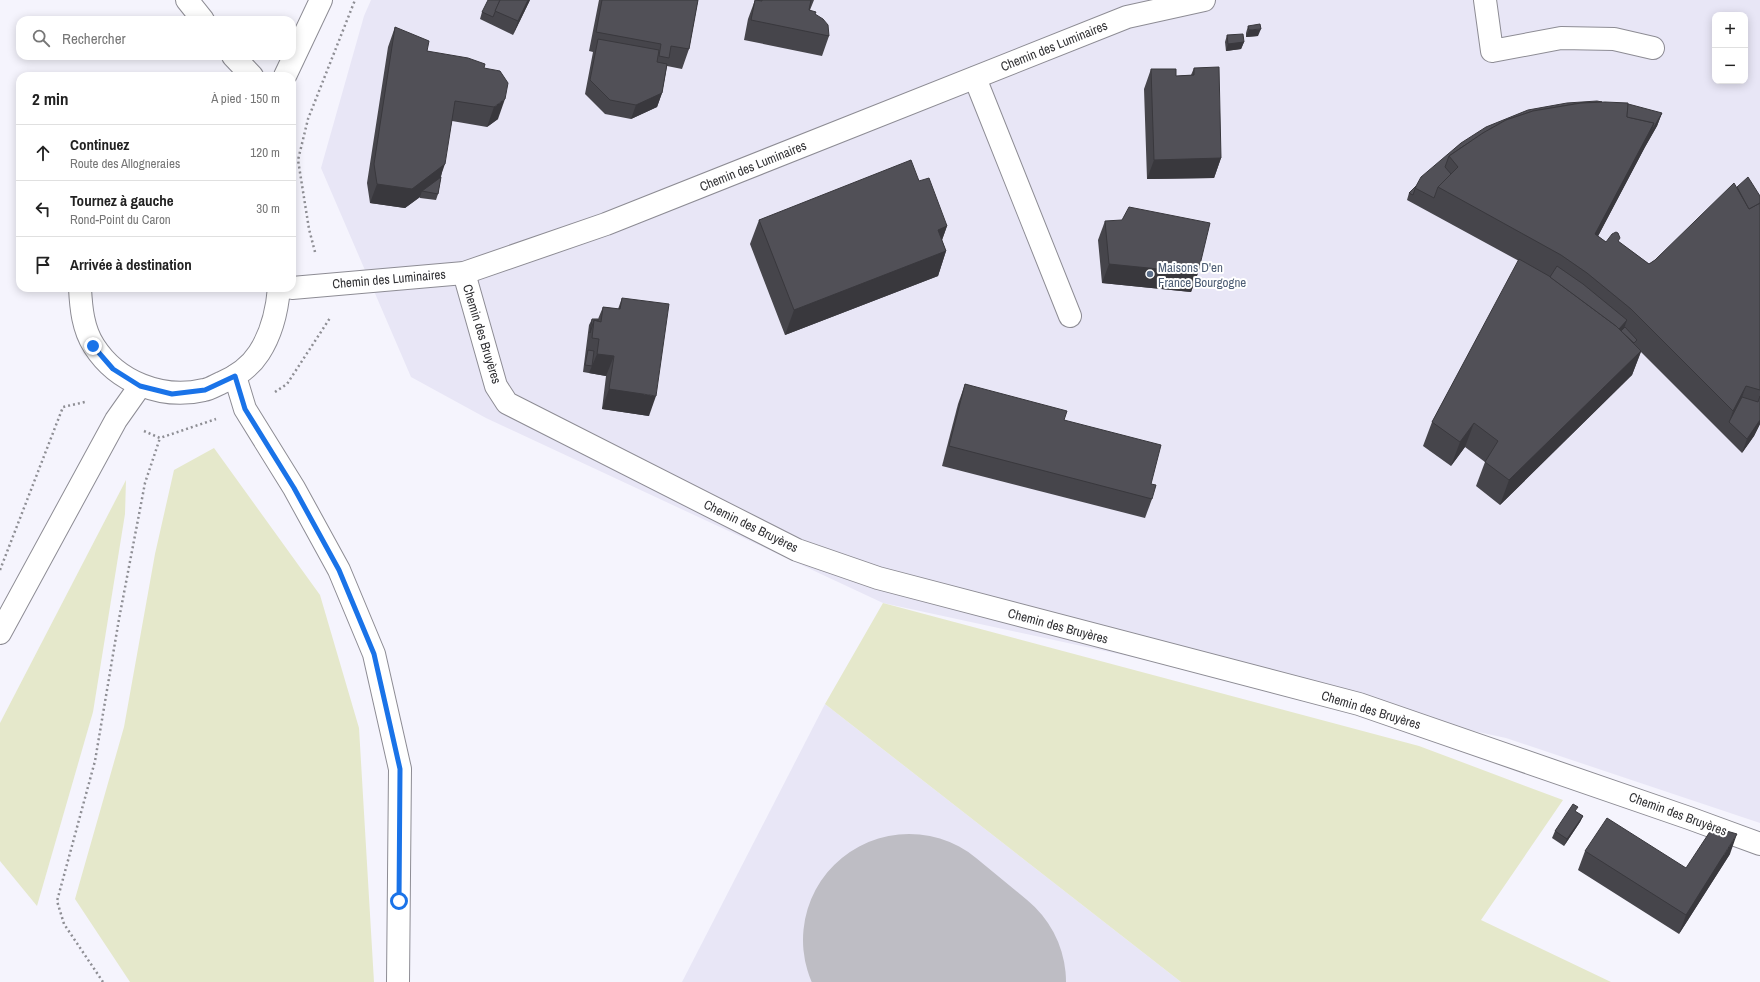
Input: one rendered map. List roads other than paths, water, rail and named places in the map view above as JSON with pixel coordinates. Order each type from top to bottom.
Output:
[{"type":"street","points":[[187,0],[200,16]]},
{"type":"street","points":[[296,53],[321,0]]},
{"type":"street","name":"Chemin des Luminaires","points":[[296,287],[464,273],[606,224],[1127,17],[1204,0]]},
{"type":"street","points":[[1485,0],[1492,51],[1561,38],[1614,39],[1653,48]]},
{"type":"street","points":[[237,60],[248,72]]},
{"type":"street","points":[[287,72],[293,60]]},
{"type":"street","points":[[975,78],[1070,316]]},
{"type":"street","name":"Chemin des Bruyères","points":[[464,273],[496,386],[507,404],[797,550],[878,578],[1359,704],[1760,844]]},
{"type":"street","points":[[80,292],[82,317],[93,346],[113,369],[140,386],[172,394],[205,390],[235,376],[258,354],[273,327],[284,292]]},
{"type":"street","points":[[235,376],[245,409],[294,488],[339,570],[374,654],[400,769],[398,982]]},
{"type":"street","points":[[0,633],[116,420],[140,386]]},
{"type":"place","name":"Maisons D'en France Bourgogne","points":[[1150,274]]}]
